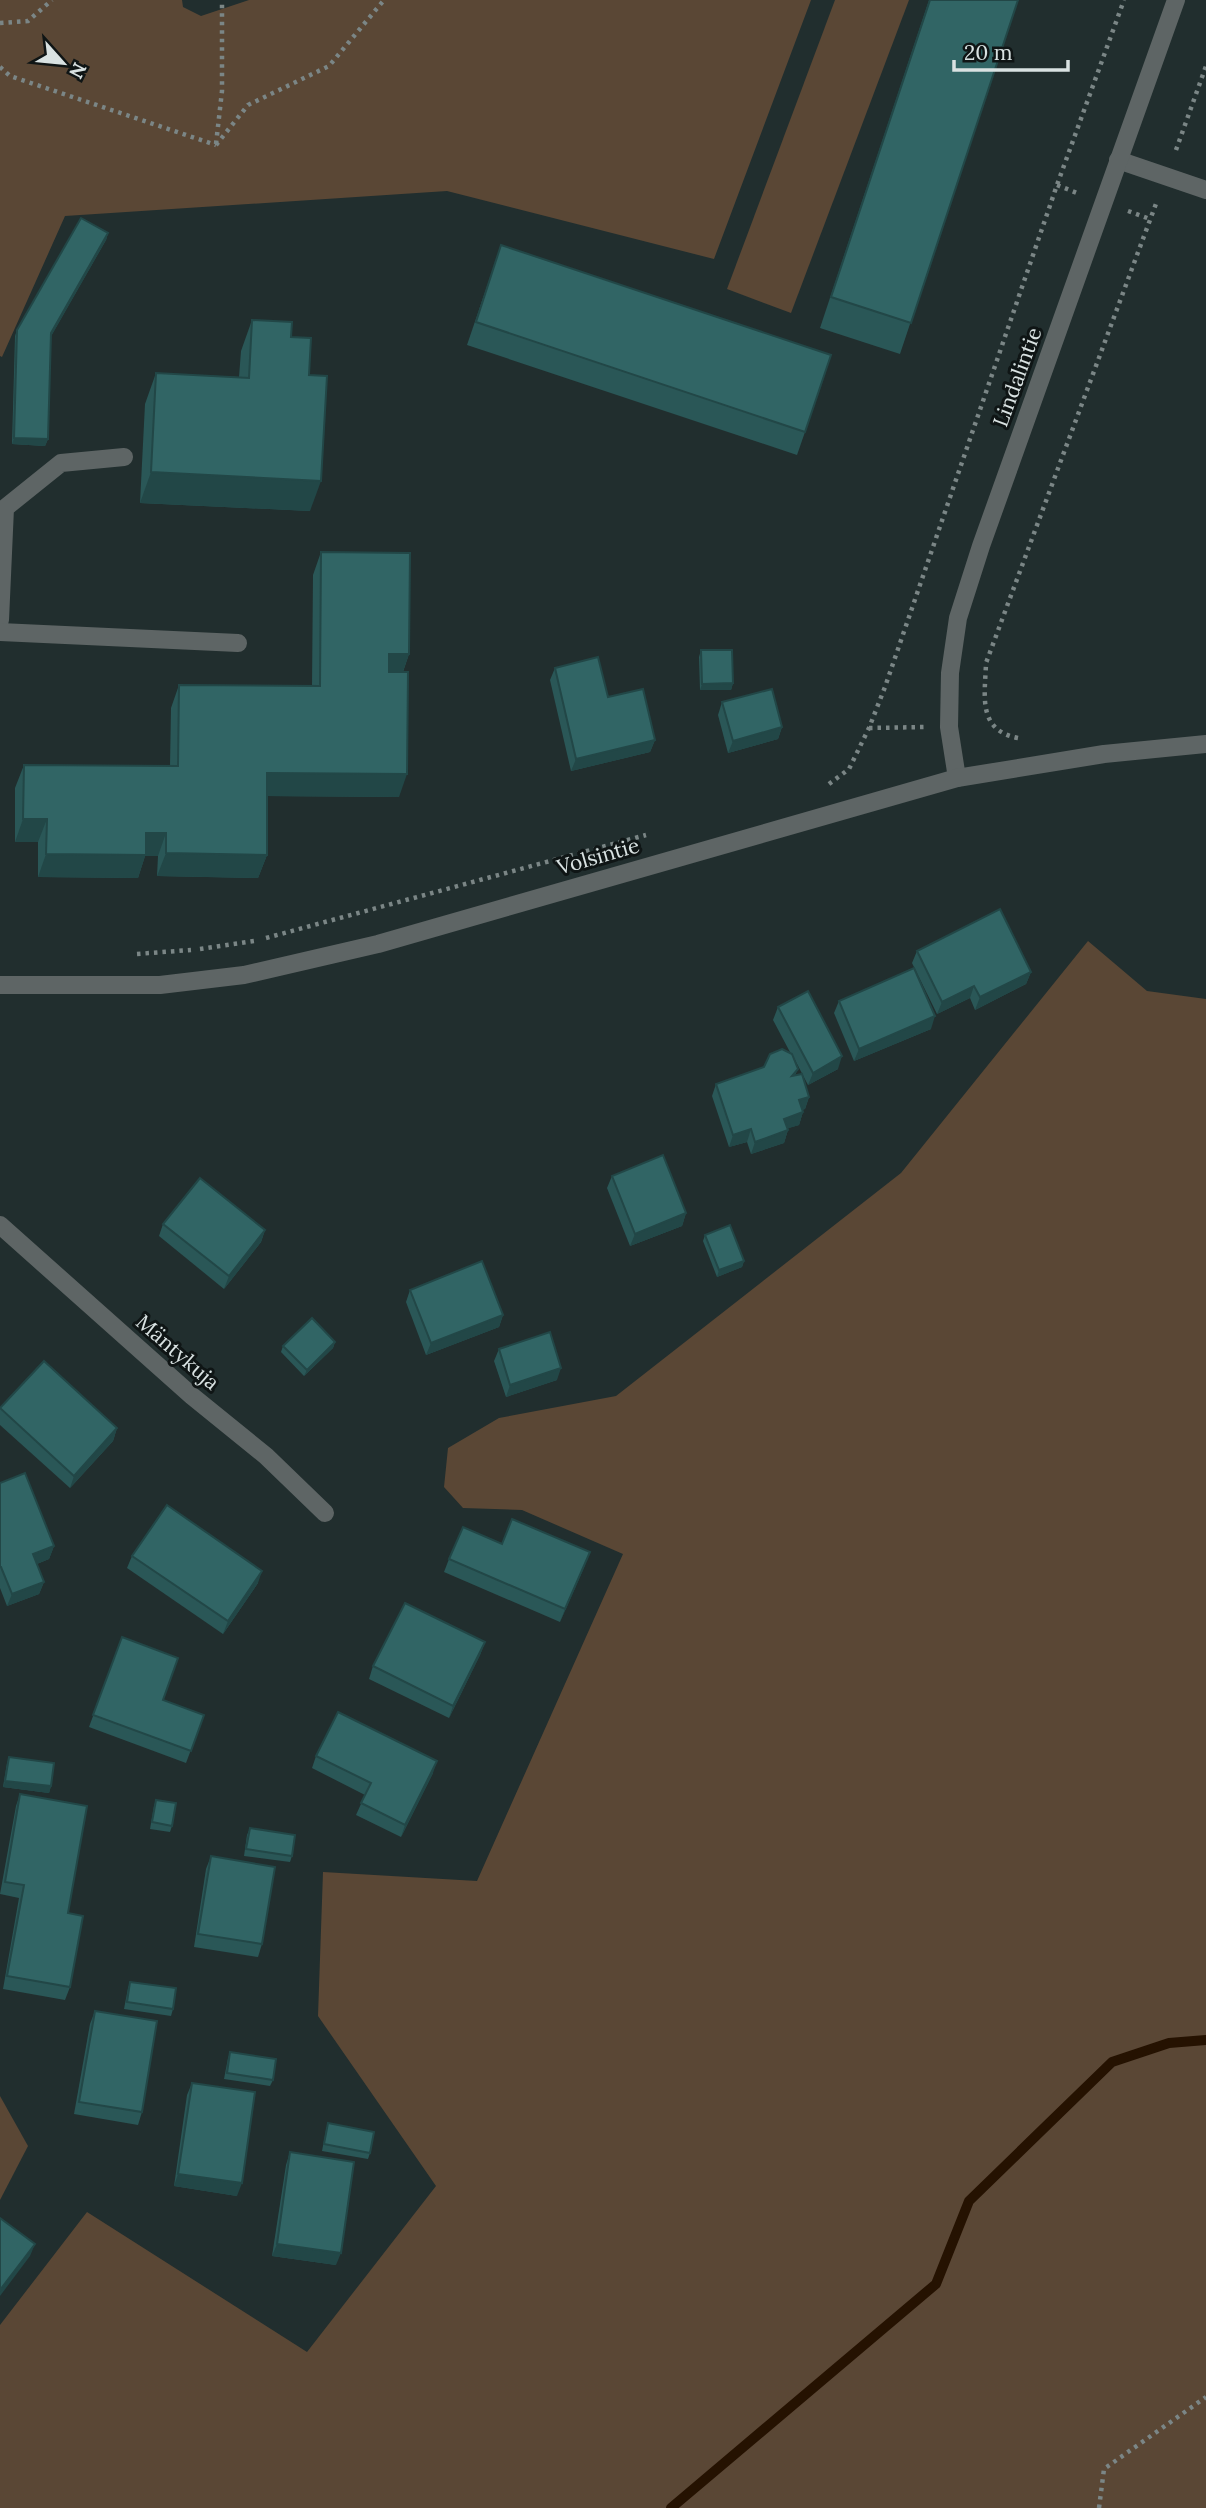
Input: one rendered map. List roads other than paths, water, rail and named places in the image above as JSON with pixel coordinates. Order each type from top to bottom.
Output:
[{"type":"street","name":"Lindalintie","points":[[957,778],[949,727],[950,673],[958,618],[985,533],[1176,0]]},
{"type":"street","points":[[1118,160],[1206,190]]},
{"type":"street","points":[[0,620],[5,508],[61,463],[124,457]]},
{"type":"street","points":[[0,632],[238,643]]},
{"type":"street","name":"Volsintie","points":[[0,985],[160,985],[244,975],[377,943],[957,778],[1104,754],[1206,744]]},
{"type":"street","name":"Mäntykuja","points":[[3,1235],[266,1456],[325,1513]]},
{"type":"waterway","points":[[671,2508],[936,2284],[969,2201],[1112,2062],[1169,2043],[1206,2040]]}]
